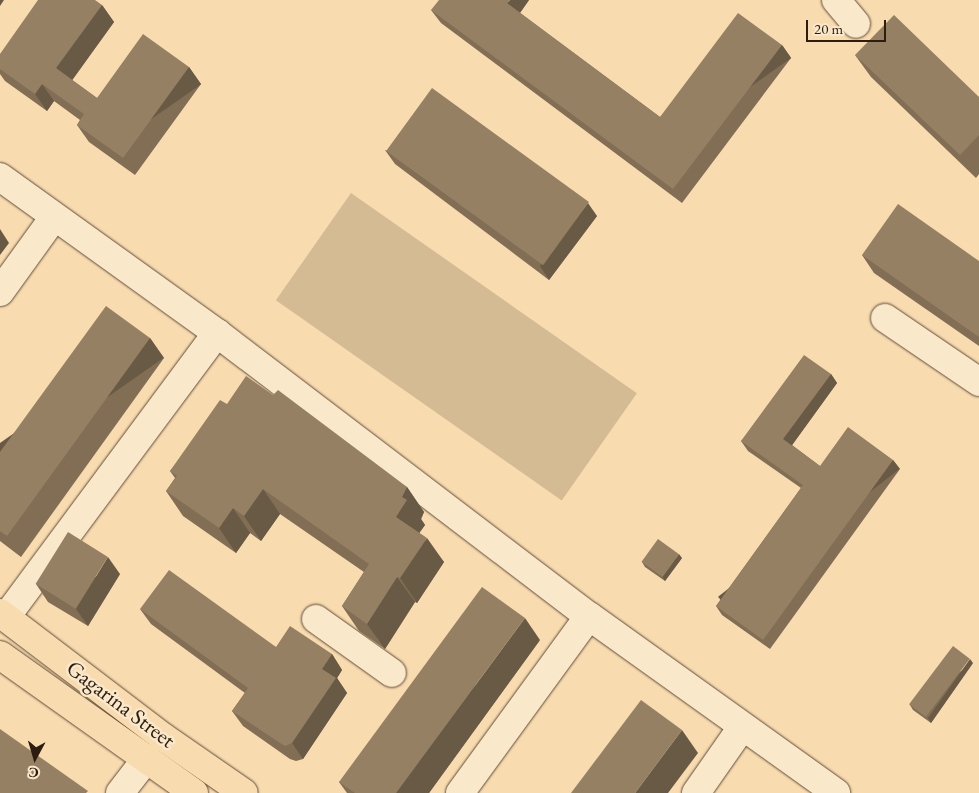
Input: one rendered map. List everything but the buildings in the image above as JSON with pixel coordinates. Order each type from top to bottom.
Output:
[{"type":"main road","name":"Gagarina Street","points":[[3,615],[164,737],[244,793]]},
{"type":"main road","name":"Gagarina Street","points":[[0,654],[194,793]]},
{"type":"street","points":[[836,0],[856,24]]},
{"type":"street","points":[[0,177],[217,333],[589,616],[836,793]]},
{"type":"street","points":[[0,292],[54,217]]},
{"type":"street","points":[[885,318],[979,382]]},
{"type":"street","points":[[3,615],[217,333]]},
{"type":"street","points":[[460,793],[589,616]]},
{"type":"street","points":[[316,619],[392,673]]},
{"type":"street","points":[[696,793],[742,727]]},
{"type":"street","points":[[120,793],[147,758]]},
{"type":"shaded area","points":[[351,193],[637,393],[562,500],[276,300]]}]
